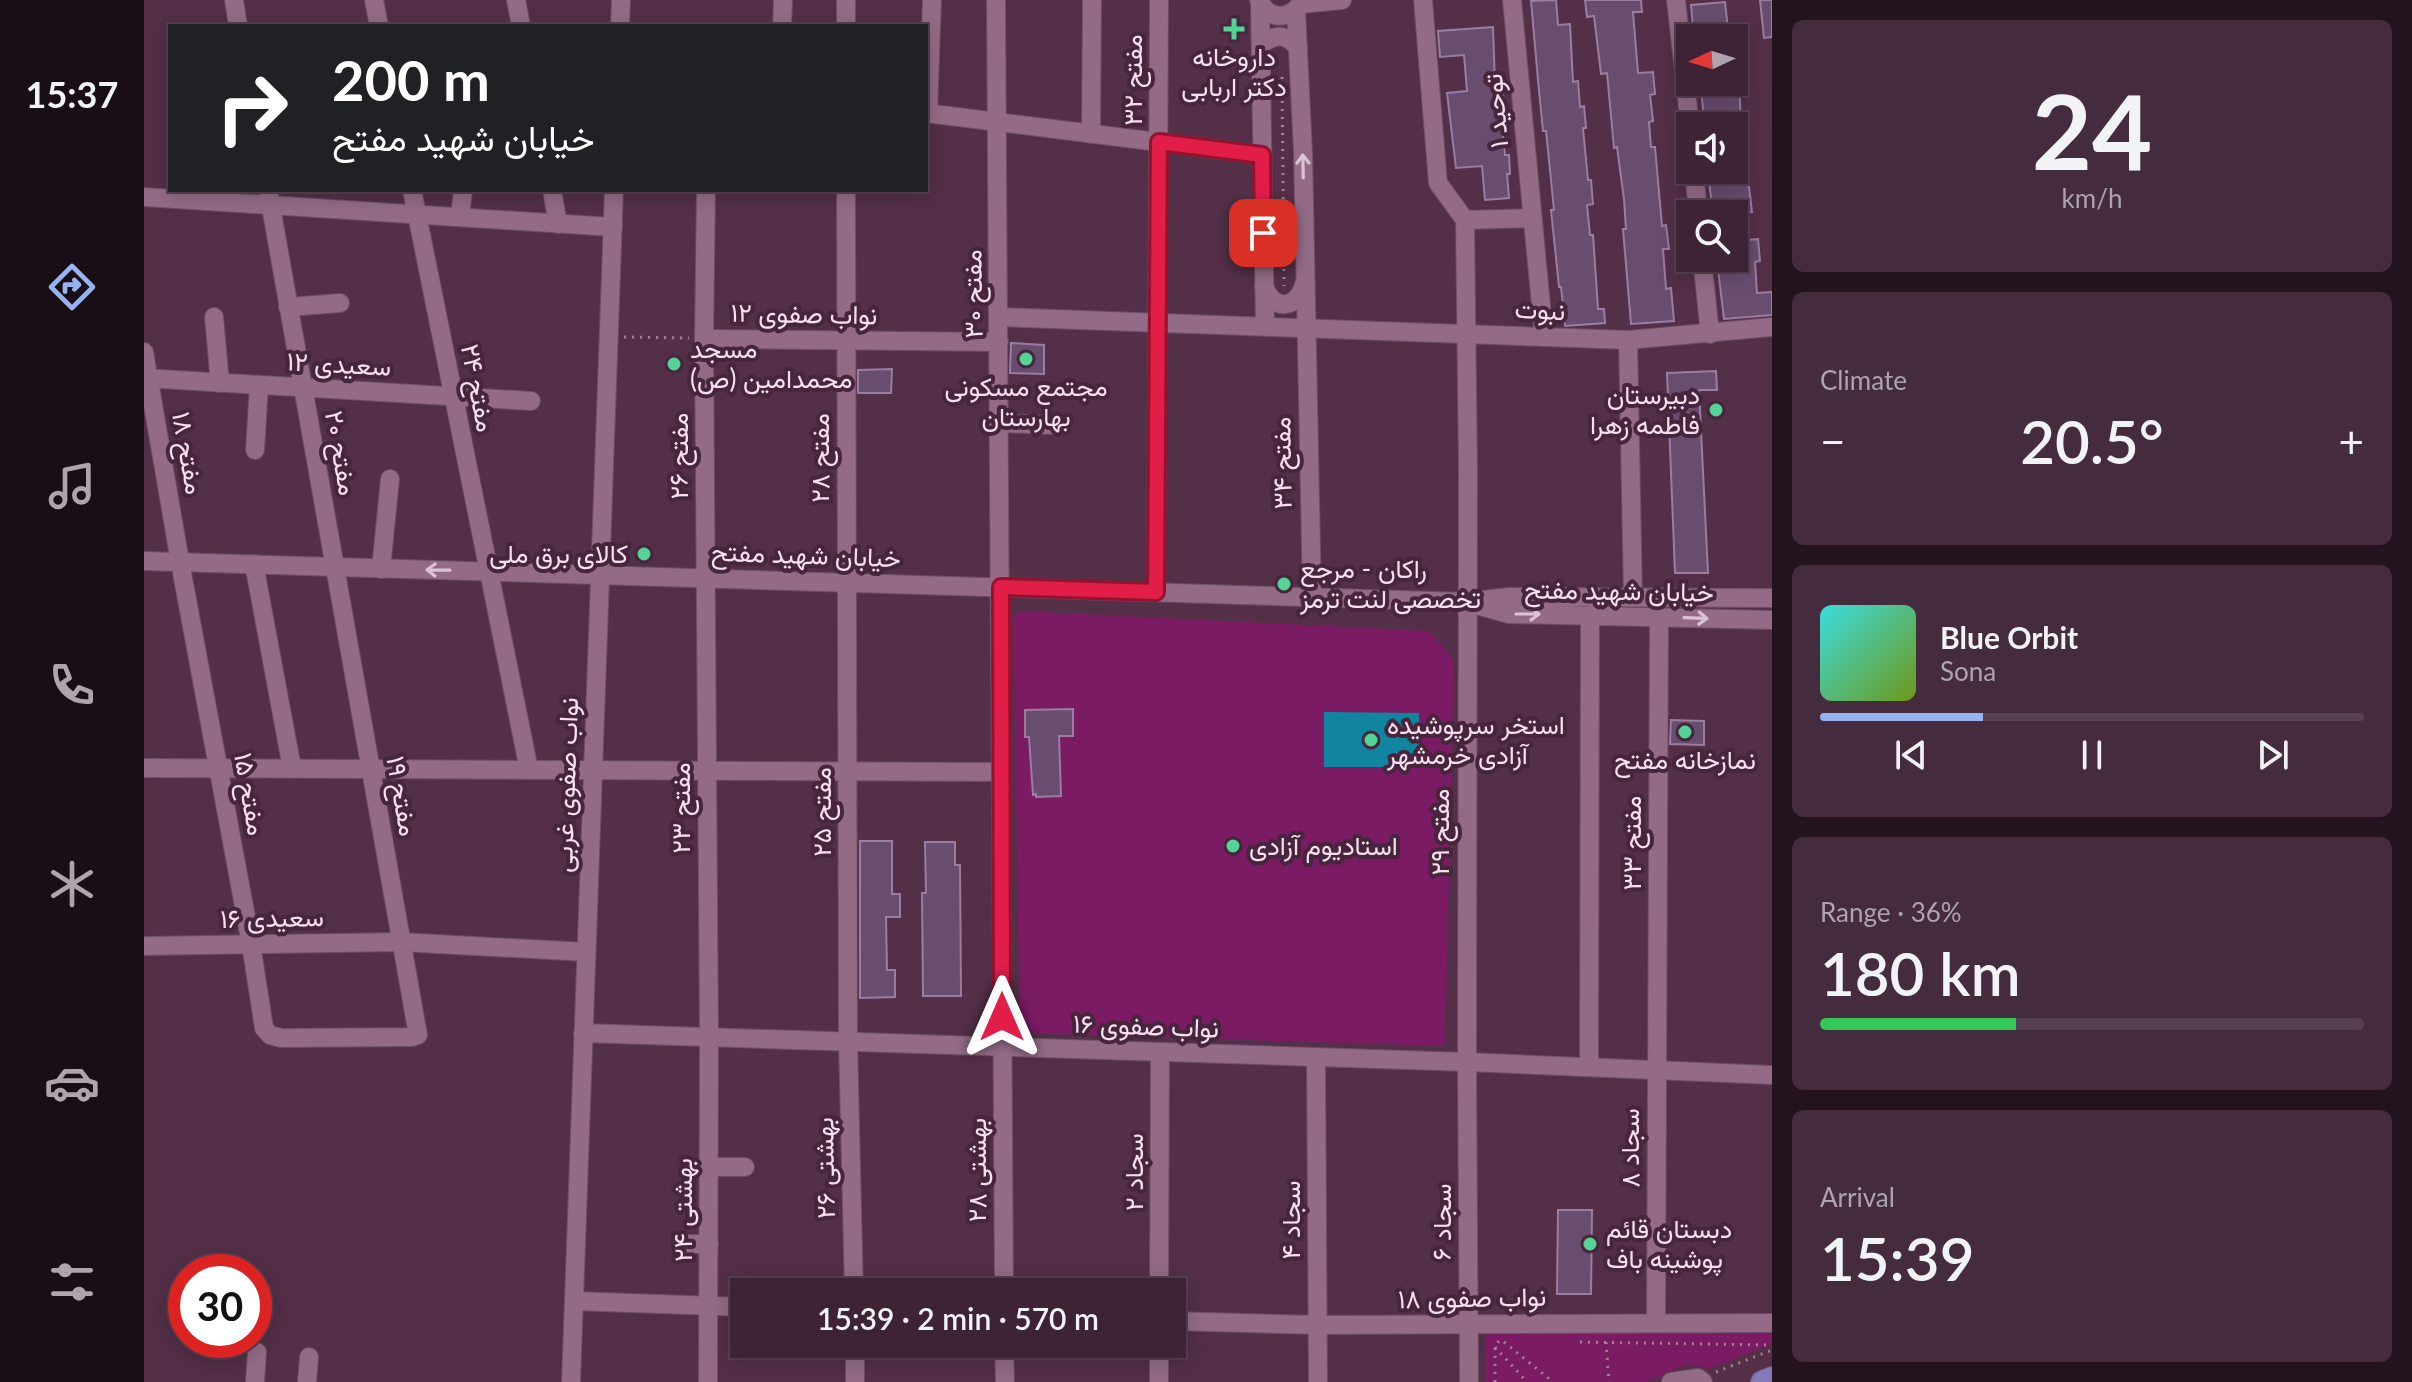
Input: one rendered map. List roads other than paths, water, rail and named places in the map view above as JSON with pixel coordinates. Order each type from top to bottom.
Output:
[{"type":"main road","points":[[1762,1382],[1772,1378]]},
{"type":"street","points":[[234,0],[238,24]]},
{"type":"street","points":[[374,0],[379,24]]},
{"type":"street","points":[[516,0],[521,24]]},
{"type":"street","points":[[620,24],[621,0]]},
{"type":"street","points":[[782,24],[783,0]]},
{"type":"street","points":[[846,0],[846,24]]},
{"type":"street","points":[[928,90],[932,0]]},
{"type":"street","name":"مفتح ۳۰","points":[[996,0],[1001,772]]},
{"type":"street","points":[[1091,134],[1092,0]]},
{"type":"street","name":"مفتح ۳۲","points":[[1156,592],[1159,0]]},
{"type":"street","points":[[1259,2],[1270,14],[1277,16],[1291,14],[1300,5],[1342,0]]},
{"type":"street","points":[[1423,0],[1438,183],[1465,220],[1532,218]]},
{"type":"street","name":"توحید ۱","points":[[1512,0],[1544,337]]},
{"type":"street","points":[[1676,0],[1688,112]]},
{"type":"street","points":[[1259,2],[1265,326]]},
{"type":"street","name":"مفتح ۳۴","points":[[1300,5],[1298,57],[1303,152],[1312,597]]},
{"type":"street","points":[[1261,44],[1271,37],[1290,39],[1298,57]]},
{"type":"street","points":[[928,113],[1262,155]]},
{"type":"street","name":"مفتح ۲۴","points":[[412,192],[529,770]]},
{"type":"street","points":[[460,217],[463,192]]},
{"type":"street","points":[[552,192],[558,224]]},
{"type":"street","name":"نواب صفوی غربی","points":[[571,1382],[614,192]]},
{"type":"street","name":"مفتح ۲۶","points":[[706,192],[706,578]]},
{"type":"street","name":"مفتح ۲۸","points":[[846,192],[847,582]]},
{"type":"street","points":[[144,197],[269,198],[417,214],[613,227]]},
{"type":"street","name":"مفتح ۲۰","points":[[269,198],[335,567]]},
{"type":"street","name":"مفتح ۲۹","points":[[1465,220],[1468,470],[1467,1062]]},
{"type":"street","points":[[1703,272],[1710,334]]},
{"type":"street","points":[[1264,286],[1269,297],[1279,304],[1285,304],[1296,300],[1304,283]]},
{"type":"street","points":[[288,307],[340,303]]},
{"type":"street","points":[[214,317],[220,383]]},
{"type":"street","name":"نبوت","points":[[999,317],[1628,340],[1772,327]]},
{"type":"street","name":"نواب صفوی ۱۲","points":[[704,339],[999,342]]},
{"type":"street","points":[[1628,340],[1633,597]]},
{"type":"street","name":"مفتح ۱۸","points":[[144,352],[146,378],[180,562]]},
{"type":"street","name":"سعیدی ۱۲","points":[[146,378],[531,401]]},
{"type":"street","points":[[255,450],[259,385]]},
{"type":"street","points":[[1000,423],[1054,425]]},
{"type":"street","points":[[381,569],[390,479]]},
{"type":"street","name":"خیابان شهید مفتح","points":[[144,561],[1466,602],[1509,597],[1772,598]]},
{"type":"street","name":"مفتح ۱۵","points":[[180,562],[264,1028],[270,1035]]},
{"type":"street","points":[[254,564],[292,768]]},
{"type":"street","name":"مفتح ۱۹","points":[[270,1035],[281,1038],[418,1035],[335,567]]},
{"type":"street","name":"مفتح ۲۳","points":[[706,578],[709,1038]]},
{"type":"street","name":"مفتح ۲۵","points":[[847,582],[848,1042]]},
{"type":"street","name":"خیابان شهید مفتح","points":[[1466,602],[1509,614],[1772,620]]},
{"type":"street","points":[[1589,1067],[1590,615]]},
{"type":"street","name":"مفتح ۳۳","points":[[1657,1070],[1659,617]]},
{"type":"street","points":[[144,768],[1001,772]]},
{"type":"street","name":"بهشتی ۲۸","points":[[1001,772],[1004,1278]]},
{"type":"street","name":"سعیدی ۱۶","points":[[144,946],[401,942],[586,952]]},
{"type":"street","name":"نواب صفوی ۱۶","points":[[583,1033],[1772,1075]]},
{"type":"street","name":"بهشتی ۲۴","points":[[708,1382],[709,1038]]},
{"type":"street","name":"بهشتی ۲۶","points":[[848,1042],[854,1278]]},
{"type":"street","name":"سجاد ۲","points":[[1159,1278],[1160,1052]]},
{"type":"street","name":"سجاد ۴","points":[[1316,1057],[1318,1382]]},
{"type":"street","name":"سجاد ۶","points":[[1467,1062],[1469,1382]]},
{"type":"street","name":"سجاد ۸","points":[[1656,1322],[1657,1070]]},
{"type":"street","points":[[709,1167],[745,1167]]},
{"type":"street","points":[[684,1244],[709,1244]]},
{"type":"street","points":[[574,1301],[730,1307]]},
{"type":"street","name":"نواب صفوی ۱۸","points":[[1186,1321],[1318,1325],[1772,1323]]},
{"type":"street","points":[[307,1382],[309,1357]]},
{"type":"street","points":[[255,1382],[257,1358]]},
{"type":"street","points":[[855,1358],[855,1382]]},
{"type":"street","points":[[1004,1358],[1005,1382]]},
{"type":"street","points":[[1159,1358],[1159,1382]]},
{"type":"street","points":[[1671,1382],[1700,1380]]},
{"type":"water","name":"استخر سرپوشیده آزادی خرمشهر","points":[[1324,712],[1419,713],[1419,767],[1324,767]]},
{"type":"place","name":"داروخانه دکتر اربابی","points":[[1234,29]]},
{"type":"place","name":"مجتمع مسکونی بهارستان","points":[[1026,359]]},
{"type":"place","name":"مسجد محمدامین (ص)","points":[[674,364]]},
{"type":"place","name":"دبیرستان فاطمه زهرا","points":[[1716,410]]},
{"type":"place","name":"کالای برق ملی","points":[[644,554]]},
{"type":"place","name":"راکان - مرجع تخصصی لنت ترمز","points":[[1284,584]]},
{"type":"place","name":"نمازخانه مفتح","points":[[1685,732]]},
{"type":"place","name":"استخر سرپوشیده آزادی خرمشهر","points":[[1371,740]]},
{"type":"place","name":"استادیوم آزادی","points":[[1233,846]]},
{"type":"place","name":"دبستان قائم پوشینه باف","points":[[1590,1244]]}]
